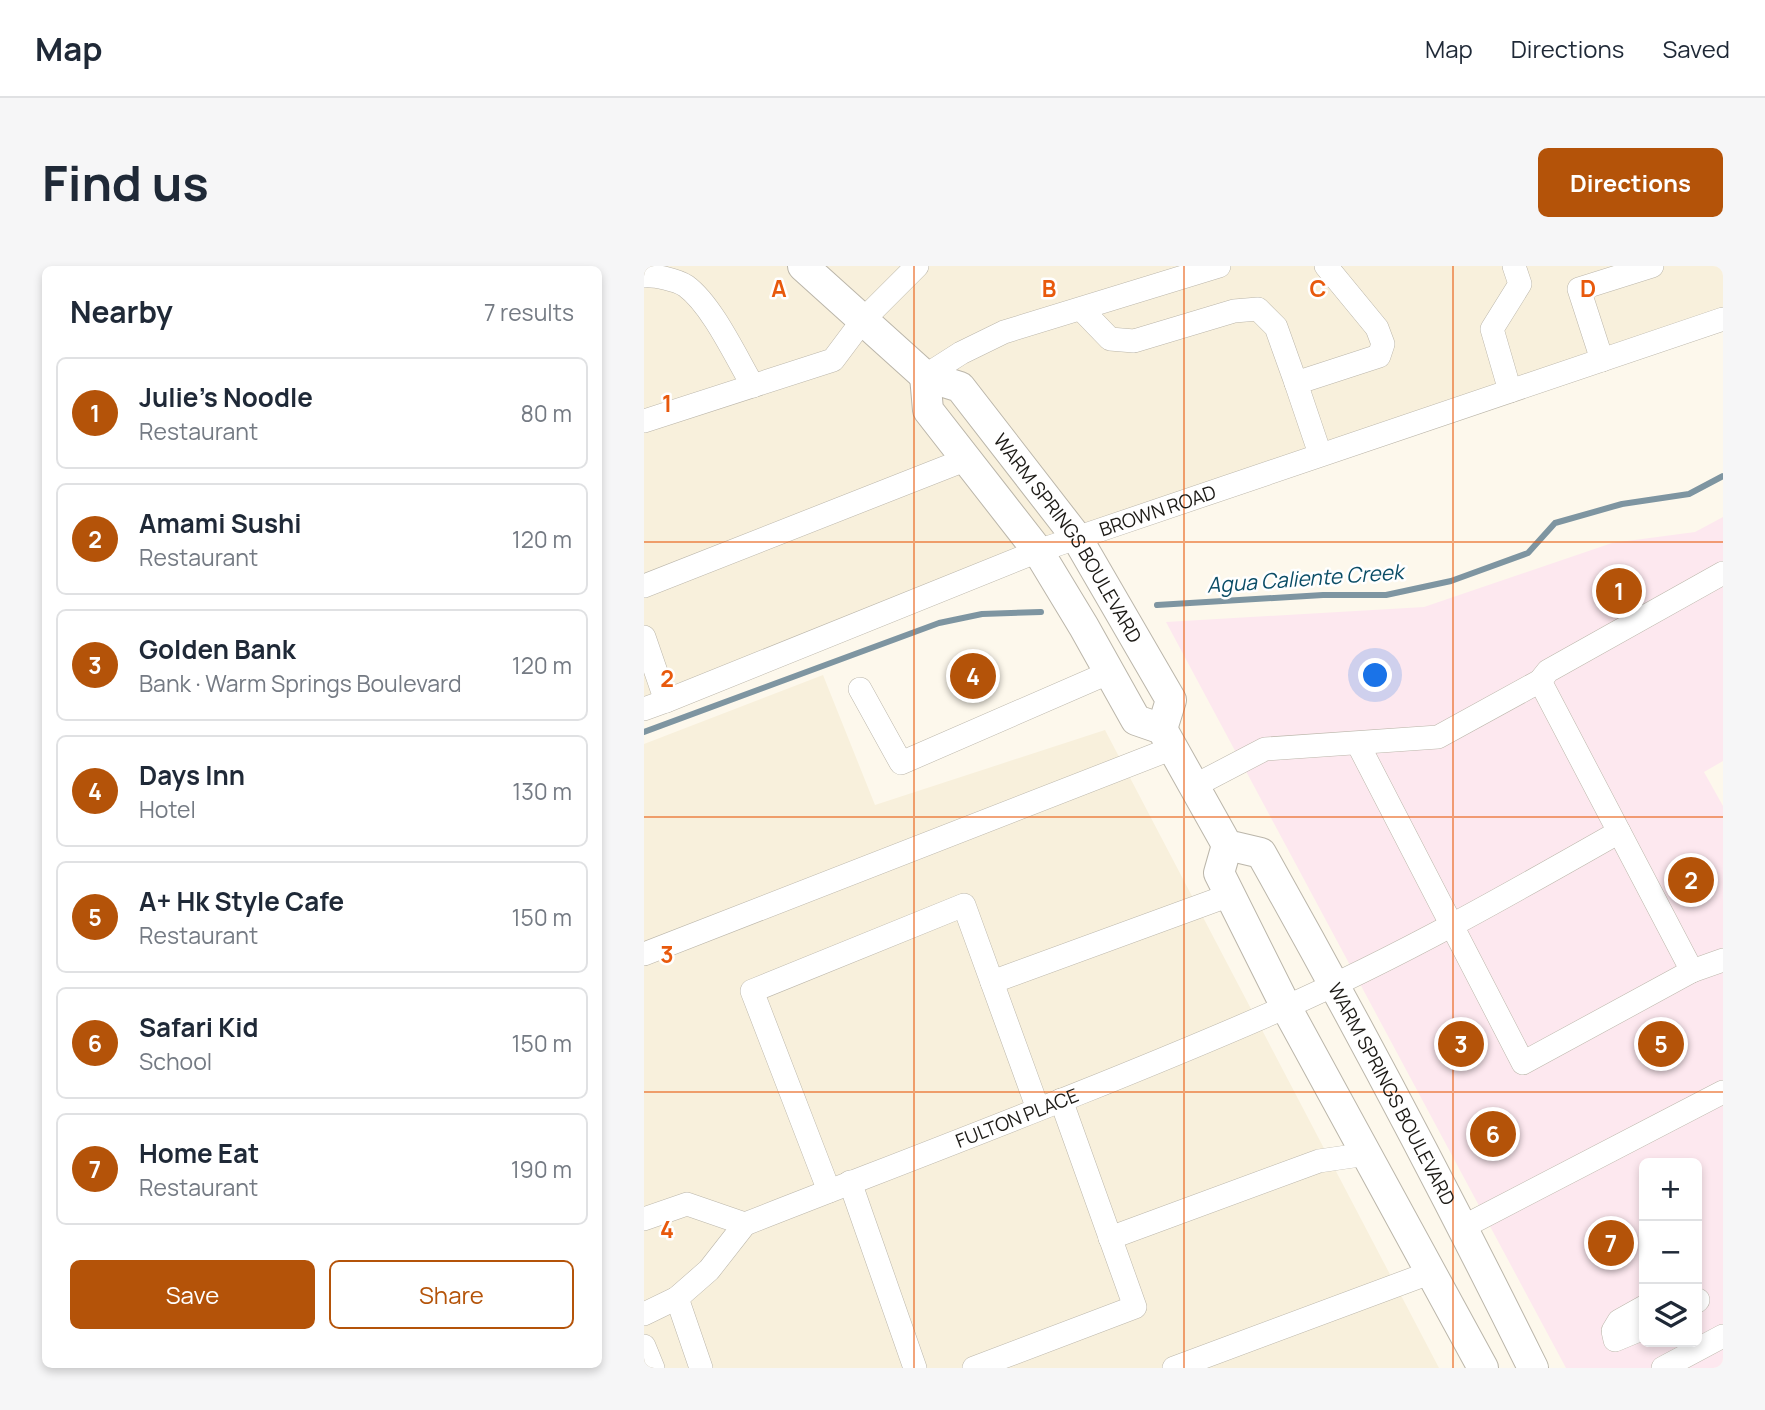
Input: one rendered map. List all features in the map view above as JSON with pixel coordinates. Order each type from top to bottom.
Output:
[{"type":"main road","name":"WARM SPRINGS BOULEVARD","points":[[803,266],[925,376],[960,387],[1077,538],[1171,700],[1168,739],[1136,720],[1038,551],[928,410],[925,376]]},
{"type":"main road","points":[[1168,739],[1227,845],[1219,873],[1286,1007],[1483,1368]]},
{"type":"main road","name":"WARM SPRINGS BOULEVARD","points":[[1227,845],[1261,853],[1463,1227],[1533,1368]]},
{"type":"street","points":[[644,421],[833,360],[863,320],[917,266]]},
{"type":"street","points":[[925,376],[961,353],[1004,332],[1219,266]]},
{"type":"street","points":[[1296,383],[1380,356],[1383,344],[1377,328],[1326,266]]},
{"type":"street","points":[[1510,391],[1492,329],[1520,284],[1514,266]]},
{"type":"street","points":[[1602,360],[1579,289],[1653,266]]},
{"type":"street","points":[[644,276],[651,275],[685,285],[710,312],[753,386]]},
{"type":"street","points":[[1082,309],[1110,339],[1134,341],[1234,311],[1258,309],[1276,327],[1320,454]]},
{"type":"street","name":"BROWN ROAD","points":[[644,637],[655,705],[1038,551],[1723,319]]},
{"type":"street","points":[[644,586],[967,458]]},
{"type":"street","points":[[1194,786],[1265,749],[1438,737],[1540,681],[1548,671],[1723,573]]},
{"type":"street","points":[[860,689],[901,763],[1108,673]]},
{"type":"street","points":[[1540,681],[1692,971]]},
{"type":"street","points":[[644,954],[1168,739]]},
{"type":"street","points":[[1357,744],[1523,1063],[1692,971],[1723,960]]},
{"type":"street","name":"FULTON PLACE","points":[[745,1224],[1038,1109],[1286,1007],[1452,926],[1619,832]]},
{"type":"street","points":[[992,982],[1230,895]]},
{"type":"street","points":[[829,1191],[752,991],[964,905],[1038,1109]]},
{"type":"street","points":[[1463,1227],[1723,1092]]},
{"type":"street","points":[[974,1368],[1135,1307],[1060,1100]]},
{"type":"street","points":[[1110,1238],[1319,1161],[1367,1154]]},
{"type":"street","points":[[850,1182],[915,1368]]},
{"type":"street","points":[[644,1219],[687,1204],[745,1224],[709,1270],[677,1298],[644,1314]]},
{"type":"street","points":[[1174,1368],[1432,1272]]},
{"type":"street","points":[[677,1298],[701,1368]]},
{"type":"street","points":[[1639,1310],[1619,1321],[1613,1331],[1615,1340],[1639,1330]]},
{"type":"street","points":[[1663,1368],[1723,1336]]},
{"type":"street","points":[[644,1346],[653,1368]]},
{"type":"shaded area","points":[[644,266],[1723,266],[1723,312],[1508,386],[644,709]]},
{"type":"shaded area","points":[[1723,517],[1723,761],[1704,772],[1723,806],[1723,1368],[1566,1368],[1166,622],[1424,607],[1612,543],[1695,532]]},
{"type":"shaded area","points":[[823,675],[875,805],[1105,730],[1439,1368],[644,1368],[644,744]]},
{"type":"waterway","name":"Agua Caliente Creek","points":[[1157,605],[1323,595],[1386,595],[1451,581],[1528,553],[1555,523],[1622,504],[1689,494],[1723,476]]},
{"type":"waterway","name":"Agua Caliente Creek","points":[[644,732],[939,623],[982,614],[1041,612]]},
{"type":"place","name":"Julie's Noodle","points":[[1619,591]]},
{"type":"place","name":"Days Inn","points":[[973,676]]},
{"type":"place","name":"Amami Sushi","points":[[1691,880]]},
{"type":"place","name":"Golden Bank","points":[[1461,1044]]},
{"type":"place","name":"A+ Hk Style Cafe","points":[[1661,1044]]},
{"type":"place","name":"Safari Kid","points":[[1493,1134]]},
{"type":"place","name":"Home Eat","points":[[1611,1243]]}]
